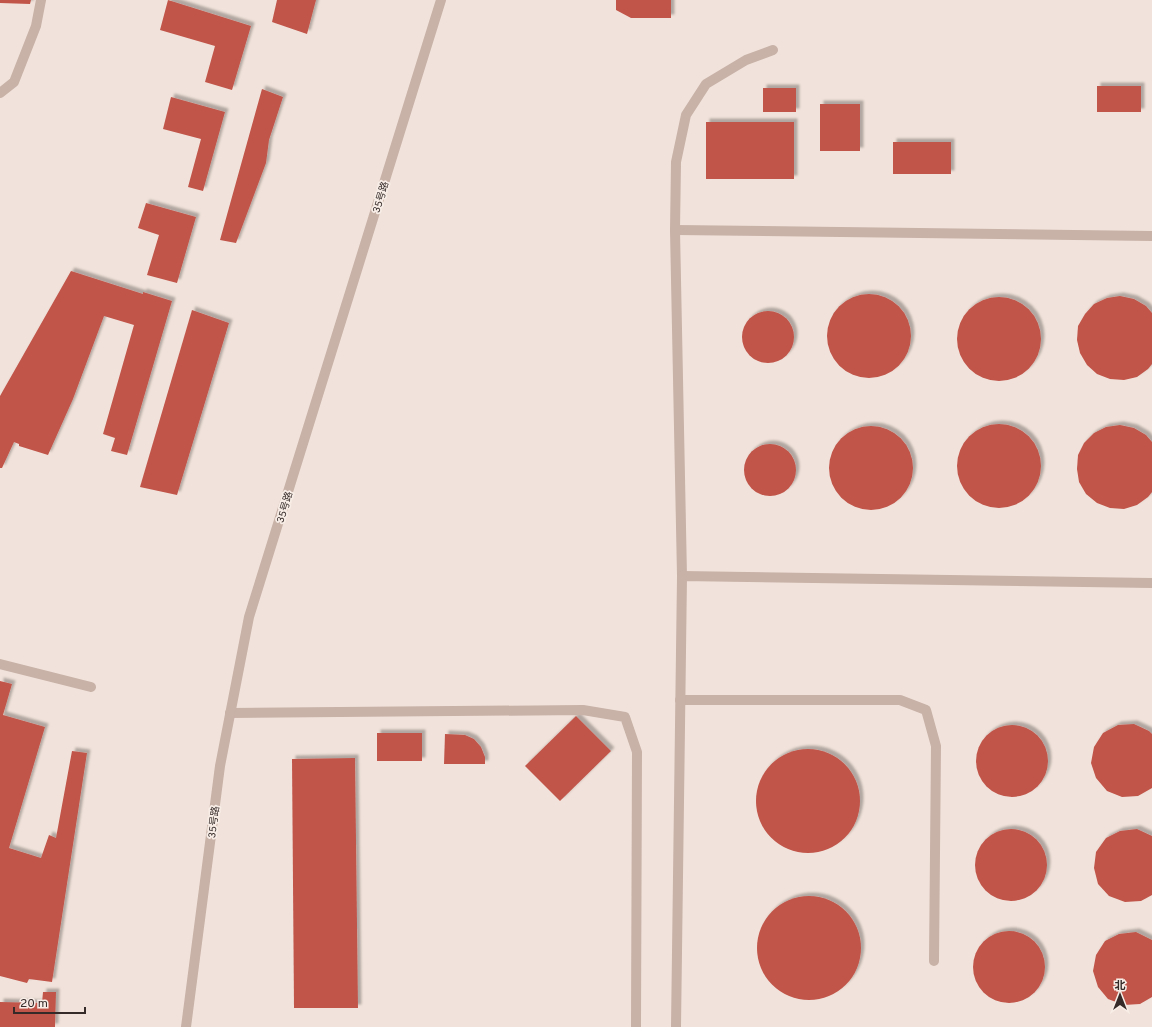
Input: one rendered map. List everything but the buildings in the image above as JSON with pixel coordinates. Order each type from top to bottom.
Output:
[{"type":"street","points":[[0,93],[14,82],[36,26],[41,0]]},
{"type":"street","name":"35号路","points":[[186,1027],[220,766],[250,617],[442,0]]},
{"type":"street","points":[[676,1027],[682,576],[675,230],[676,162],[686,115],[706,84],[746,60],[773,50]]},
{"type":"street","points":[[675,230],[1152,236]]},
{"type":"street","points":[[682,576],[1152,583]]},
{"type":"street","points":[[0,664],[90,687]]},
{"type":"street","points":[[680,700],[900,700],[926,710],[936,746],[934,961]]},
{"type":"street","points":[[230,713],[583,710],[625,717],[637,752],[636,1027]]}]
